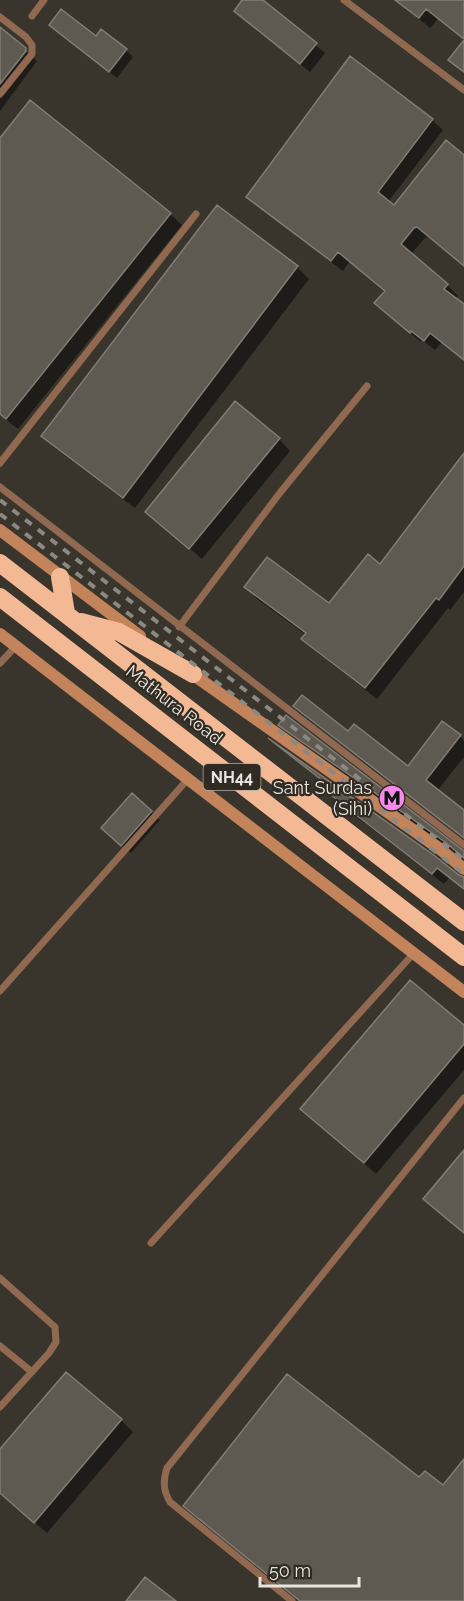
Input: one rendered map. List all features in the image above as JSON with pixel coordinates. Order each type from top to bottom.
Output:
[{"type":"highway","name":"NH44","points":[[0,563],[70,617]]},
{"type":"highway","points":[[60,577],[70,617],[119,632],[193,674]]},
{"type":"highway","name":"Mathura Road","points":[[0,597],[464,957]]},
{"type":"highway","name":"Mathura Road","points":[[70,617],[464,922]]},
{"type":"main road","name":"Mathura Road","points":[[0,530],[60,577],[440,849],[464,869]]},
{"type":"main road","points":[[0,634],[464,992]]},
{"type":"lane","points":[[32,16],[44,0]]},
{"type":"lane","points":[[344,0],[464,90]]},
{"type":"lane","points":[[0,17],[26,37],[32,45],[32,54],[0,94]]},
{"type":"lane","points":[[0,463],[196,214]]},
{"type":"lane","points":[[179,627],[279,494],[366,386]]},
{"type":"lane","points":[[0,487],[464,845]]},
{"type":"lane","points":[[0,663],[15,646]]},
{"type":"lane","points":[[0,991],[188,779]]},
{"type":"lane","points":[[151,1243],[414,953]]},
{"type":"lane","points":[[292,1601],[170,1502],[165,1493],[163,1480],[167,1468],[464,1098]]},
{"type":"lane","points":[[0,1278],[55,1328],[56,1342],[49,1353],[0,1407]]},
{"type":"lane","points":[[0,1346],[32,1372]]},
{"type":"building","points":[[242,0],[263,0],[317,43],[300,64],[234,11]]},
{"type":"building","points":[[395,0],[464,0],[464,39],[426,9],[419,18]]},
{"type":"building","points":[[61,9],[96,36],[101,29],[127,49],[109,72],[49,25]]},
{"type":"building","points":[[0,27],[26,48],[26,51],[0,84]]},
{"type":"building","points":[[464,40],[464,72],[448,60]]},
{"type":"building","points":[[350,56],[433,119],[378,192],[394,205],[446,140],[464,155],[464,266],[417,227],[401,244],[448,284],[444,289],[464,304],[464,360],[430,333],[424,341],[411,331],[410,333],[374,303],[385,291],[338,252],[331,261],[246,197]]},
{"type":"building","points":[[30,100],[171,213],[6,419],[0,414],[0,138]]},
{"type":"building","points":[[217,205],[298,266],[123,498],[41,436]]},
{"type":"building","points":[[235,401],[280,438],[189,549],[145,512]]},
{"type":"building","points":[[464,453],[464,566],[439,600],[436,598],[365,688],[301,639],[306,633],[244,587],[267,557],[329,603],[368,554],[380,564]]},
{"type":"building","points":[[302,695],[348,731],[354,724],[408,766],[442,721],[461,735],[426,780],[464,810],[464,838],[293,706]]},
{"type":"building","points":[[286,715],[464,851],[464,858],[445,842],[278,725]]},
{"type":"building","points":[[268,738],[464,877],[464,889],[437,868],[432,874],[319,786],[323,781]]},
{"type":"building","points":[[132,793],[152,811],[121,846],[101,828]]},
{"type":"building","points":[[410,980],[464,1025],[464,1044],[364,1163],[300,1109]]},
{"type":"building","points":[[464,1150],[464,1233],[423,1199]]},
{"type":"building","points":[[66,1372],[122,1419],[34,1523],[0,1493],[0,1449]]},
{"type":"building","points":[[287,1374],[419,1477],[425,1471],[443,1485],[464,1459],[464,1601],[300,1601],[183,1506]]},
{"type":"building","points":[[145,1577],[176,1601],[126,1601]]},
{"type":"railway","points":[[0,500],[464,860]]},
{"type":"railway","points":[[0,514],[464,874]]},
{"type":"place","name":"Sant Surdas (Sihi)","points":[[392,798]]}]
